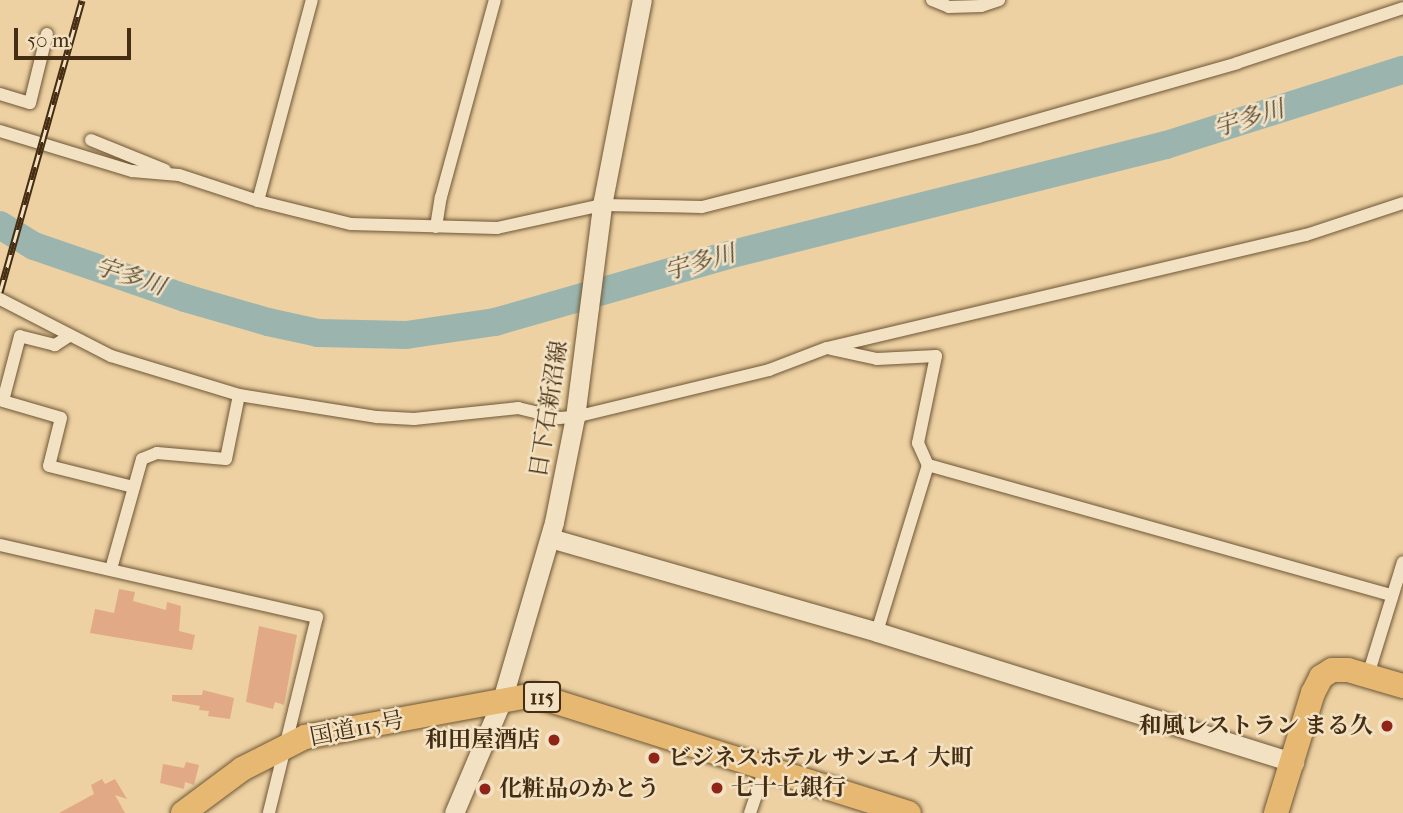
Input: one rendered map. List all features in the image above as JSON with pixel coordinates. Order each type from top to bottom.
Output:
[{"type":"highway","points":[[1276,813],[1313,694],[1321,677],[1332,670],[1348,670],[1403,686]]},
{"type":"highway","name":"国道115号","points":[[183,813],[242,769],[305,737],[534,695],[909,813]]},
{"type":"main road","name":"日下石新沼線","points":[[454,813],[502,700],[550,538],[575,413],[602,205],[642,0]]},
{"type":"main road","points":[[550,538],[877,632],[1293,763]]},
{"type":"street","points":[[258,201],[312,0]]},
{"type":"street","points":[[436,228],[441,198],[495,0]]},
{"type":"street","points":[[932,0],[949,7],[981,6],[999,0]]},
{"type":"street","points":[[91,140],[178,175],[258,201],[351,224],[496,228],[602,205],[702,207],[1043,119],[1237,63],[1403,8]]},
{"type":"street","points":[[0,94],[30,103],[47,34]]},
{"type":"street","points":[[0,131],[132,171],[178,175]]},
{"type":"street","points":[[0,299],[111,356],[239,395],[377,417],[414,419],[518,408],[559,418],[769,370],[827,348],[1306,235],[1403,203]]},
{"type":"street","points":[[69,336],[55,345],[20,335],[3,401],[61,418],[50,466],[133,487]]},
{"type":"street","points":[[827,348],[877,359],[936,356],[918,443],[928,465],[877,632]]},
{"type":"street","points":[[111,569],[142,459],[157,453],[226,459],[239,395]]},
{"type":"street","points":[[928,465],[1392,595]]},
{"type":"street","points":[[0,544],[317,617],[269,813]]},
{"type":"street","points":[[1368,676],[1403,562]]},
{"type":"street","points":[[750,813],[765,769]]},
{"type":"building","points":[[119,589],[135,592],[133,601],[166,610],[167,602],[181,606],[179,631],[195,635],[192,650],[90,633],[95,609],[114,613]]},
{"type":"building","points":[[259,626],[297,635],[284,705],[275,702],[273,709],[246,702]]},
{"type":"building","points":[[203,690],[234,698],[230,719],[208,716],[209,711],[199,710],[200,706],[172,701],[172,695],[202,695]]},
{"type":"building","points":[[186,762],[199,765],[194,785],[185,782],[184,789],[160,783],[163,764],[184,768]]},
{"type":"building","points":[[102,779],[105,784],[115,779],[127,799],[115,795],[125,813],[59,813],[94,794],[91,785]]},
{"type":"waterway","name":"宇多川","points":[[0,225],[34,246],[185,298],[268,322],[318,333],[406,335],[495,322],[728,255],[1166,145],[1403,70]]},
{"type":"railway","points":[[0,292],[82,0]]},
{"type":"place","name":"和風レストラン まる久","points":[[1387,726]]},
{"type":"place","name":"和田屋酒店","points":[[554,740]]},
{"type":"place","name":"ビジネスホテル サンエイ 大町","points":[[654,758]]},
{"type":"place","name":"七十七銀行","points":[[717,788]]},
{"type":"place","name":"化粧品のかとう","points":[[485,789]]}]
